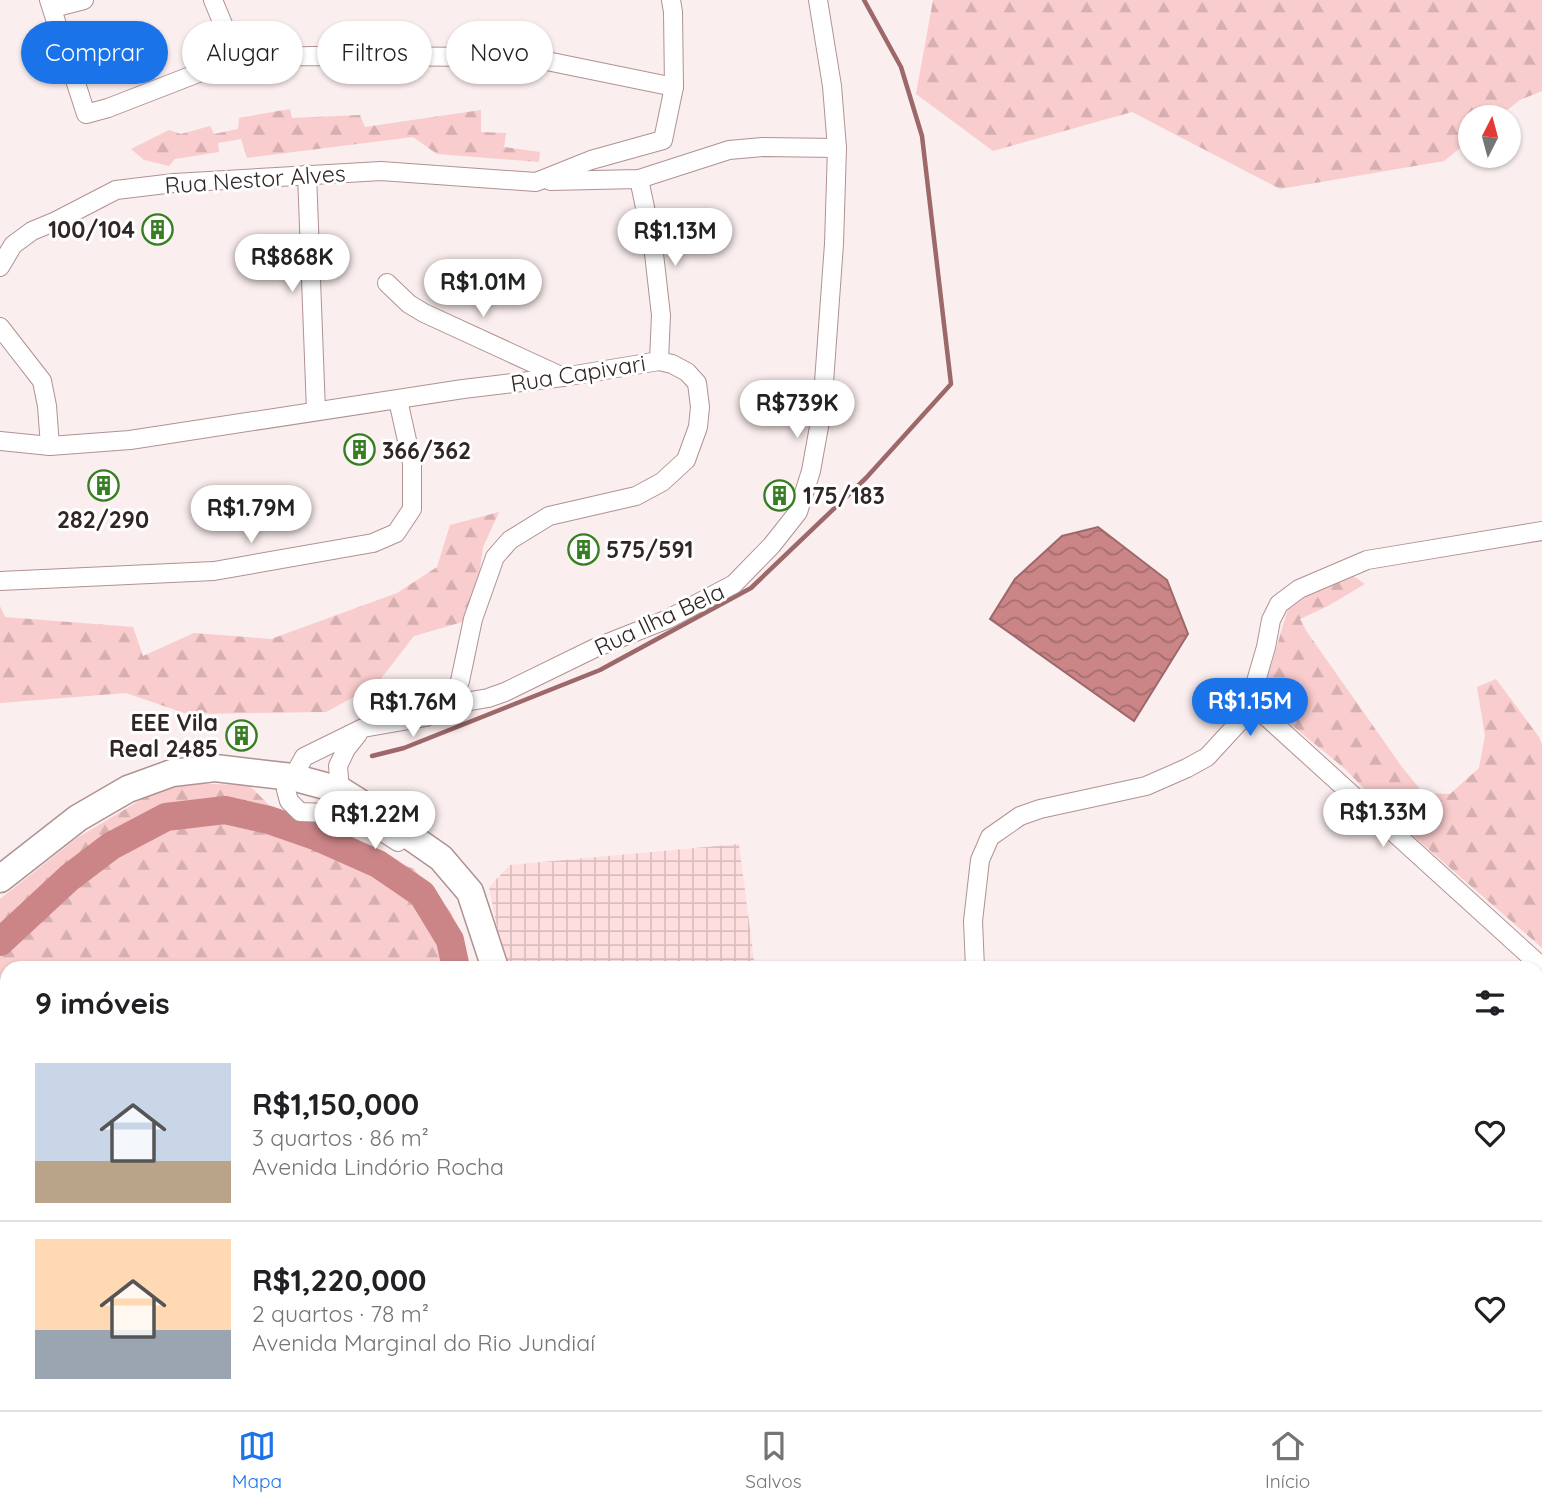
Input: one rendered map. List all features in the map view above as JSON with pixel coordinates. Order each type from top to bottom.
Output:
[{"type":"main road","points":[[0,879],[78,818],[128,789],[172,773],[215,768],[292,777],[339,778],[378,814],[441,858],[470,892],[493,961]]},
{"type":"street","points":[[84,0],[51,4],[86,114],[182,79]]},
{"type":"street","points":[[214,0],[222,21]]},
{"type":"street","points":[[303,56],[521,57],[674,87],[671,0]]},
{"type":"street","name":"Rua Ilha Bela","points":[[292,777],[303,757],[363,728],[426,717],[448,705],[505,692],[595,648],[668,618],[734,584],[772,545],[798,512],[811,471],[822,410],[834,244],[836,148],[832,86],[818,0]]},
{"type":"street","name":"Rua Nestor Alves","points":[[536,181],[591,160],[663,140],[674,87]]},
{"type":"street","name":"Rua Nestor Alves","points":[[0,267],[13,245],[32,231],[116,190],[174,183],[381,171],[536,181],[639,179],[729,150],[763,147],[836,148]]},
{"type":"street","points":[[307,174],[316,411]]},
{"type":"street","points":[[639,179],[653,245],[661,315],[659,361]]},
{"type":"street","points":[[387,283],[409,304],[424,313],[562,377]]},
{"type":"street","points":[[0,327],[42,381],[50,446]]},
{"type":"street","name":"Rua Capivari","points":[[0,441],[50,446],[130,440],[659,361],[687,372],[697,383],[701,407],[698,427],[686,460],[662,482],[636,496],[549,516],[510,540],[495,557],[473,618],[460,681],[448,705]]},
{"type":"street","points":[[0,581],[214,571],[373,543],[396,533],[412,509],[412,463],[398,400]]},
{"type":"street","points":[[975,961],[973,921],[980,860],[990,837],[1020,816],[1040,809],[1146,786],[1207,757],[1242,719],[1251,702],[1271,620],[1279,604],[1298,589],[1367,560],[1542,531]]},
{"type":"street","points":[[1251,702],[1535,961]]},
{"type":"street","points":[[308,755],[339,778],[346,749],[363,728]]},
{"type":"street","points":[[292,777],[286,790],[289,801],[300,812],[327,813],[365,821],[423,856],[456,891],[479,961]]},
{"type":"shaded area","points":[[739,844],[754,961],[504,961],[489,887],[510,865]]},
{"type":"green space","points":[[933,0],[1542,0],[1542,91],[1514,105],[1458,105],[1458,150],[1444,161],[1280,189],[1132,112],[993,151],[916,94]]},
{"type":"green space","points":[[290,109],[292,118],[360,115],[365,127],[481,110],[481,132],[506,133],[504,147],[540,152],[539,162],[437,154],[413,137],[247,158],[241,139],[218,143],[219,152],[175,159],[169,166],[144,160],[131,149],[169,130],[181,134],[210,126],[214,134],[238,129],[239,118]]},
{"type":"green space","points":[[499,512],[483,547],[473,619],[414,636],[376,685],[326,712],[187,714],[126,693],[0,703],[0,606],[5,617],[133,627],[143,656],[194,633],[271,639],[397,593],[437,567],[450,525]]},
{"type":"green space","points":[[1352,575],[1365,584],[1300,619],[1402,767],[1423,793],[1450,794],[1479,768],[1485,736],[1477,687],[1496,679],[1539,737],[1542,744],[1542,948],[1395,820],[1344,768],[1264,702],[1264,690],[1289,605]]},
{"type":"green space","points":[[169,783],[249,785],[272,808],[414,869],[451,912],[467,961],[0,961],[0,899],[77,838]]},
{"type":"water","points":[[1098,527],[1167,580],[1188,634],[1134,721],[990,619],[1015,579],[1062,536]]},
{"type":"waterway","points":[[372,756],[404,748],[600,670],[751,588],[866,478],[951,384],[922,136],[901,67],[864,0]]},
{"type":"waterway","points":[[225,810],[244,802]]},
{"type":"waterway","points":[[0,942],[69,878],[111,846],[166,817],[225,810],[269,820],[315,836],[378,864],[422,894],[450,940],[454,961]]},
{"type":"place","name":"100/104","points":[[158,229]]},
{"type":"place","name":"366/362","points":[[359,450]]},
{"type":"place","name":"282/290","points":[[103,485]]},
{"type":"place","name":"175/183","points":[[780,495]]},
{"type":"place","name":"575/591","points":[[583,549]]},
{"type":"place","name":"EEE Vila Real 2485","points":[[241,735]]}]
